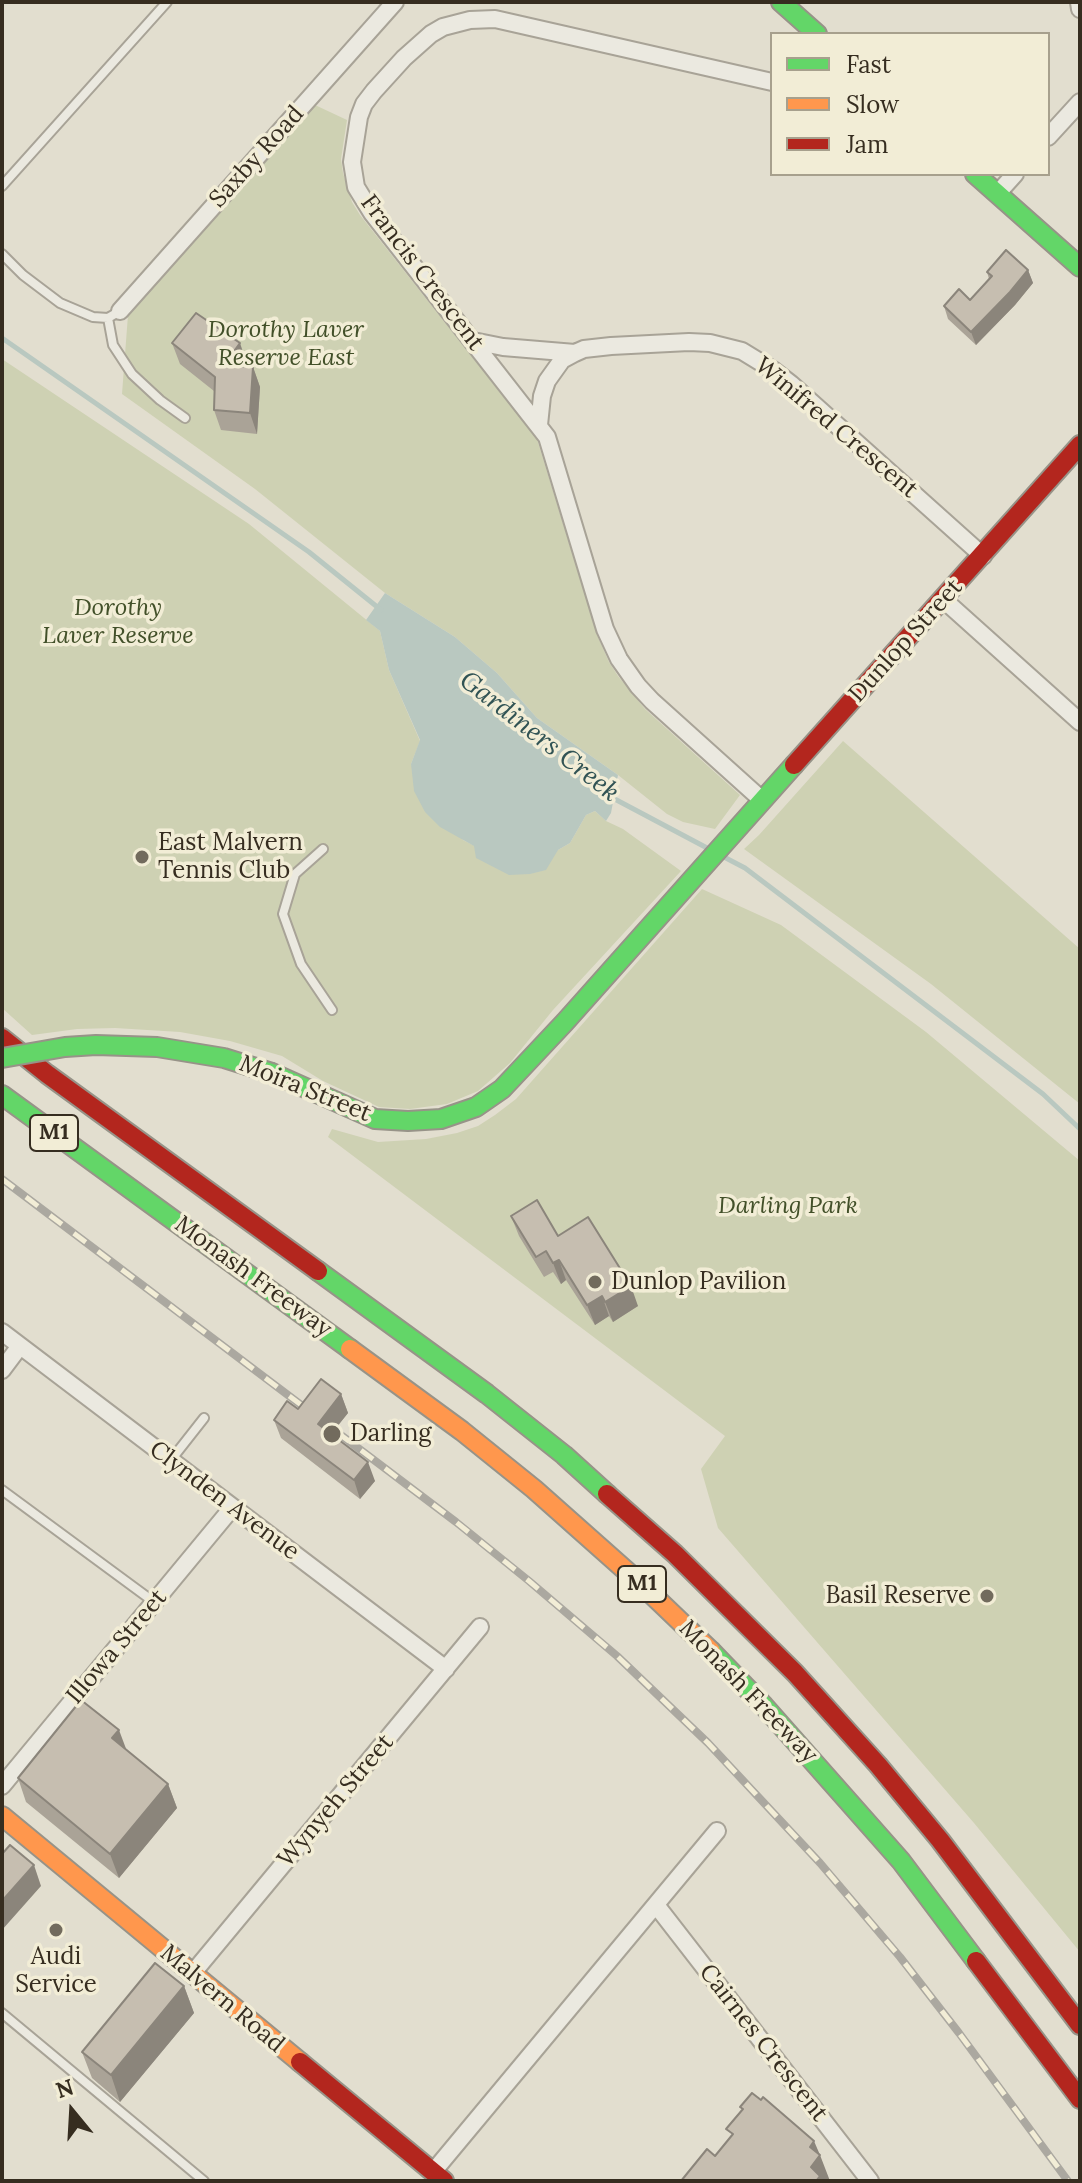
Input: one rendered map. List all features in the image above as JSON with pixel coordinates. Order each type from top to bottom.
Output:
[{"type":"main road","points":[[781,2],[815,32]]},
{"type":"main road","points":[[977,176],[1080,267]]},
{"type":"main road","name":"Dunlop Street","points":[[730,836],[1080,445]]},
{"type":"main road","name":"Moira Street","points":[[2,1058],[65,1047],[157,1047],[224,1058],[272,1073],[375,1119],[441,1119],[476,1107],[502,1089],[730,836]]},
{"type":"main road","name":"Monash Freeway","points":[[2,1038],[487,1394],[564,1455],[675,1554],[795,1673],[878,1765],[940,1840],[1080,2025]]},
{"type":"main road","name":"Monash Freeway","points":[[2,1095],[450,1422],[534,1489],[641,1584],[764,1706],[890,1849],[1080,2099]]},
{"type":"main road","name":"Malvern Road","points":[[4,1820],[438,2177]]},
{"type":"street","name":"Saxby Road","points":[[114,315],[395,2]]},
{"type":"street","points":[[1079,2],[1080,9]]},
{"type":"street","name":"Francis Crescent","points":[[762,800],[652,701],[619,659],[605,629],[552,450],[539,425],[379,224],[362,198],[353,175],[352,162],[355,130],[364,104],[418,44],[431,34],[457,23],[495,19],[770,82]]},
{"type":"street","points":[[1050,135],[1080,102]]},
{"type":"street","points":[[997,194],[1013,176]]},
{"type":"street","name":"Winifred Crescent","points":[[473,341],[503,347],[575,353],[611,346],[689,342],[710,343],[742,351],[791,384],[983,556]]},
{"type":"street","points":[[539,425],[547,381],[562,360],[575,353]]},
{"type":"street","points":[[944,600],[1080,722]]},
{"type":"street","name":"Clynden Avenue","points":[[2,1332],[446,1669]]},
{"type":"street","points":[[2,1370],[20,1346]]},
{"type":"street","name":"Illowa Street","points":[[2,1786],[232,1508]]},
{"type":"street","name":"Wynyeh Street","points":[[192,1974],[480,1627]]},
{"type":"street","points":[[438,2177],[717,1831]]},
{"type":"street","name":"Cairnes Crescent","points":[[656,1905],[870,2181]]},
{"type":"lane","points":[[2,186],[167,2]]},
{"type":"lane","points":[[2,254],[23,275],[60,303],[93,317],[114,315],[113,345],[132,374],[185,418]]},
{"type":"lane","points":[[323,849],[295,874],[283,914],[301,964],[332,1010]]},
{"type":"lane","points":[[170,1461],[204,1418]]},
{"type":"lane","points":[[2,1490],[154,1602]]},
{"type":"lane","points":[[2,2013],[204,2181]]},
{"type":"green space","name":"Dorothy Laver Reserve East","points":[[315,105],[347,120],[341,159],[352,202],[360,215],[537,439],[598,637],[609,662],[645,709],[740,795],[715,829],[683,822],[667,814],[537,718],[497,673],[455,637],[385,593],[255,489],[122,394],[128,315]]},
{"type":"green space","name":"Dorothy Laver Reserve","points":[[2,359],[249,524],[380,631],[389,670],[420,741],[411,764],[463,840],[475,846],[558,850],[570,843],[586,815],[595,811],[681,871],[553,1010],[510,1063],[478,1091],[447,1104],[410,1109],[379,1107],[323,1081],[282,1056],[230,1041],[180,1032],[115,1028],[32,1035],[2,1008]]},
{"type":"green space","points":[[843,741],[1080,949],[1080,1104],[931,984],[744,849]]},
{"type":"green space","name":"Darling Park","points":[[702,889],[781,925],[926,1032],[1080,1161],[1080,1952],[974,1823],[718,1528],[701,1469],[725,1436],[328,1137],[332,1129],[378,1142],[426,1139],[478,1126],[495,1115],[516,1099]]},
{"type":"water","points":[[385,593],[455,637],[497,673],[537,718],[618,775],[611,813],[606,821],[595,811],[586,815],[570,843],[558,850],[546,870],[509,875],[476,858],[474,846],[440,827],[425,812],[414,791],[411,764],[420,740],[389,670],[380,631],[366,620]]},
{"type":"building","points":[[1006,250],[1028,270],[971,332],[944,306],[959,289],[970,300],[992,276],[987,272]]},
{"type":"building","points":[[196,313],[240,343],[224,365],[253,367],[250,413],[214,410],[215,377],[172,343]]},
{"type":"building","points":[[537,1200],[558,1236],[588,1217],[631,1286],[605,1302],[602,1296],[587,1305],[559,1260],[553,1263],[546,1251],[536,1257],[511,1216]]},
{"type":"building","points":[[321,1379],[341,1394],[318,1424],[368,1462],[354,1480],[274,1420],[287,1401],[298,1409]]},
{"type":"building","points":[[81,1700],[119,1730],[112,1738],[168,1784],[110,1854],[18,1778]]},
{"type":"building","points":[[10,1845],[34,1865],[2,1901],[2,1854]]},
{"type":"building","points":[[155,1963],[184,1986],[111,2075],[82,2052]]},
{"type":"building","points":[[752,2093],[761,2100],[763,2097],[814,2141],[810,2147],[820,2155],[811,2167],[820,2176],[816,2181],[681,2181],[707,2149],[715,2156],[733,2134],[726,2129]]},
{"type":"waterway","name":"Gardiners Creek","points":[[2,338],[309,552],[381,610]]},
{"type":"waterway","name":"Gardiners Creek","points":[[609,796],[709,849]]},
{"type":"waterway","name":"Gardiners Creek","points":[[722,856],[745,868],[1043,1094],[1080,1129]]},
{"type":"railway","points":[[2,1179],[456,1522],[617,1656],[708,1743],[820,1863],[900,1957],[1068,2181]]},
{"type":"traffic: fast","points":[[781,2],[815,32]]},
{"type":"traffic: fast","points":[[977,176],[1080,267]]},
{"type":"traffic: fast","points":[[272,1073],[375,1119],[441,1119],[476,1107],[502,1089],[565,1022],[794,765]]},
{"type":"traffic: fast","points":[[2,1058],[65,1047],[157,1047],[224,1058],[272,1073]]},
{"type":"traffic: fast","points":[[2,1095],[350,1349]]},
{"type":"traffic: fast","points":[[318,1271],[487,1394],[564,1455],[607,1494]]},
{"type":"traffic: fast","points":[[711,1651],[764,1706],[901,1861],[976,1961]]},
{"type":"traffic: slow","points":[[350,1349],[462,1431],[534,1489],[711,1651]]},
{"type":"traffic: slow","points":[[2,1816],[300,2062]]},
{"type":"traffic: jam","points":[[794,765],[1080,445]]},
{"type":"traffic: jam","points":[[2,1038],[318,1271]]},
{"type":"traffic: jam","points":[[607,1494],[675,1554],[795,1673],[878,1765],[940,1840],[1080,2025]]},
{"type":"traffic: jam","points":[[976,1961],[1080,2099]]},
{"type":"traffic: jam","points":[[300,2062],[444,2181]]},
{"type":"place","name":"East Malvern Tennis Club","points":[[142,857]]},
{"type":"place","name":"Dunlop Pavilion","points":[[595,1282]]},
{"type":"place","name":"Darling","points":[[332,1434]]},
{"type":"place","name":"Basil Reserve","points":[[987,1596]]},
{"type":"place","name":"Audi Service","points":[[56,1930]]}]
